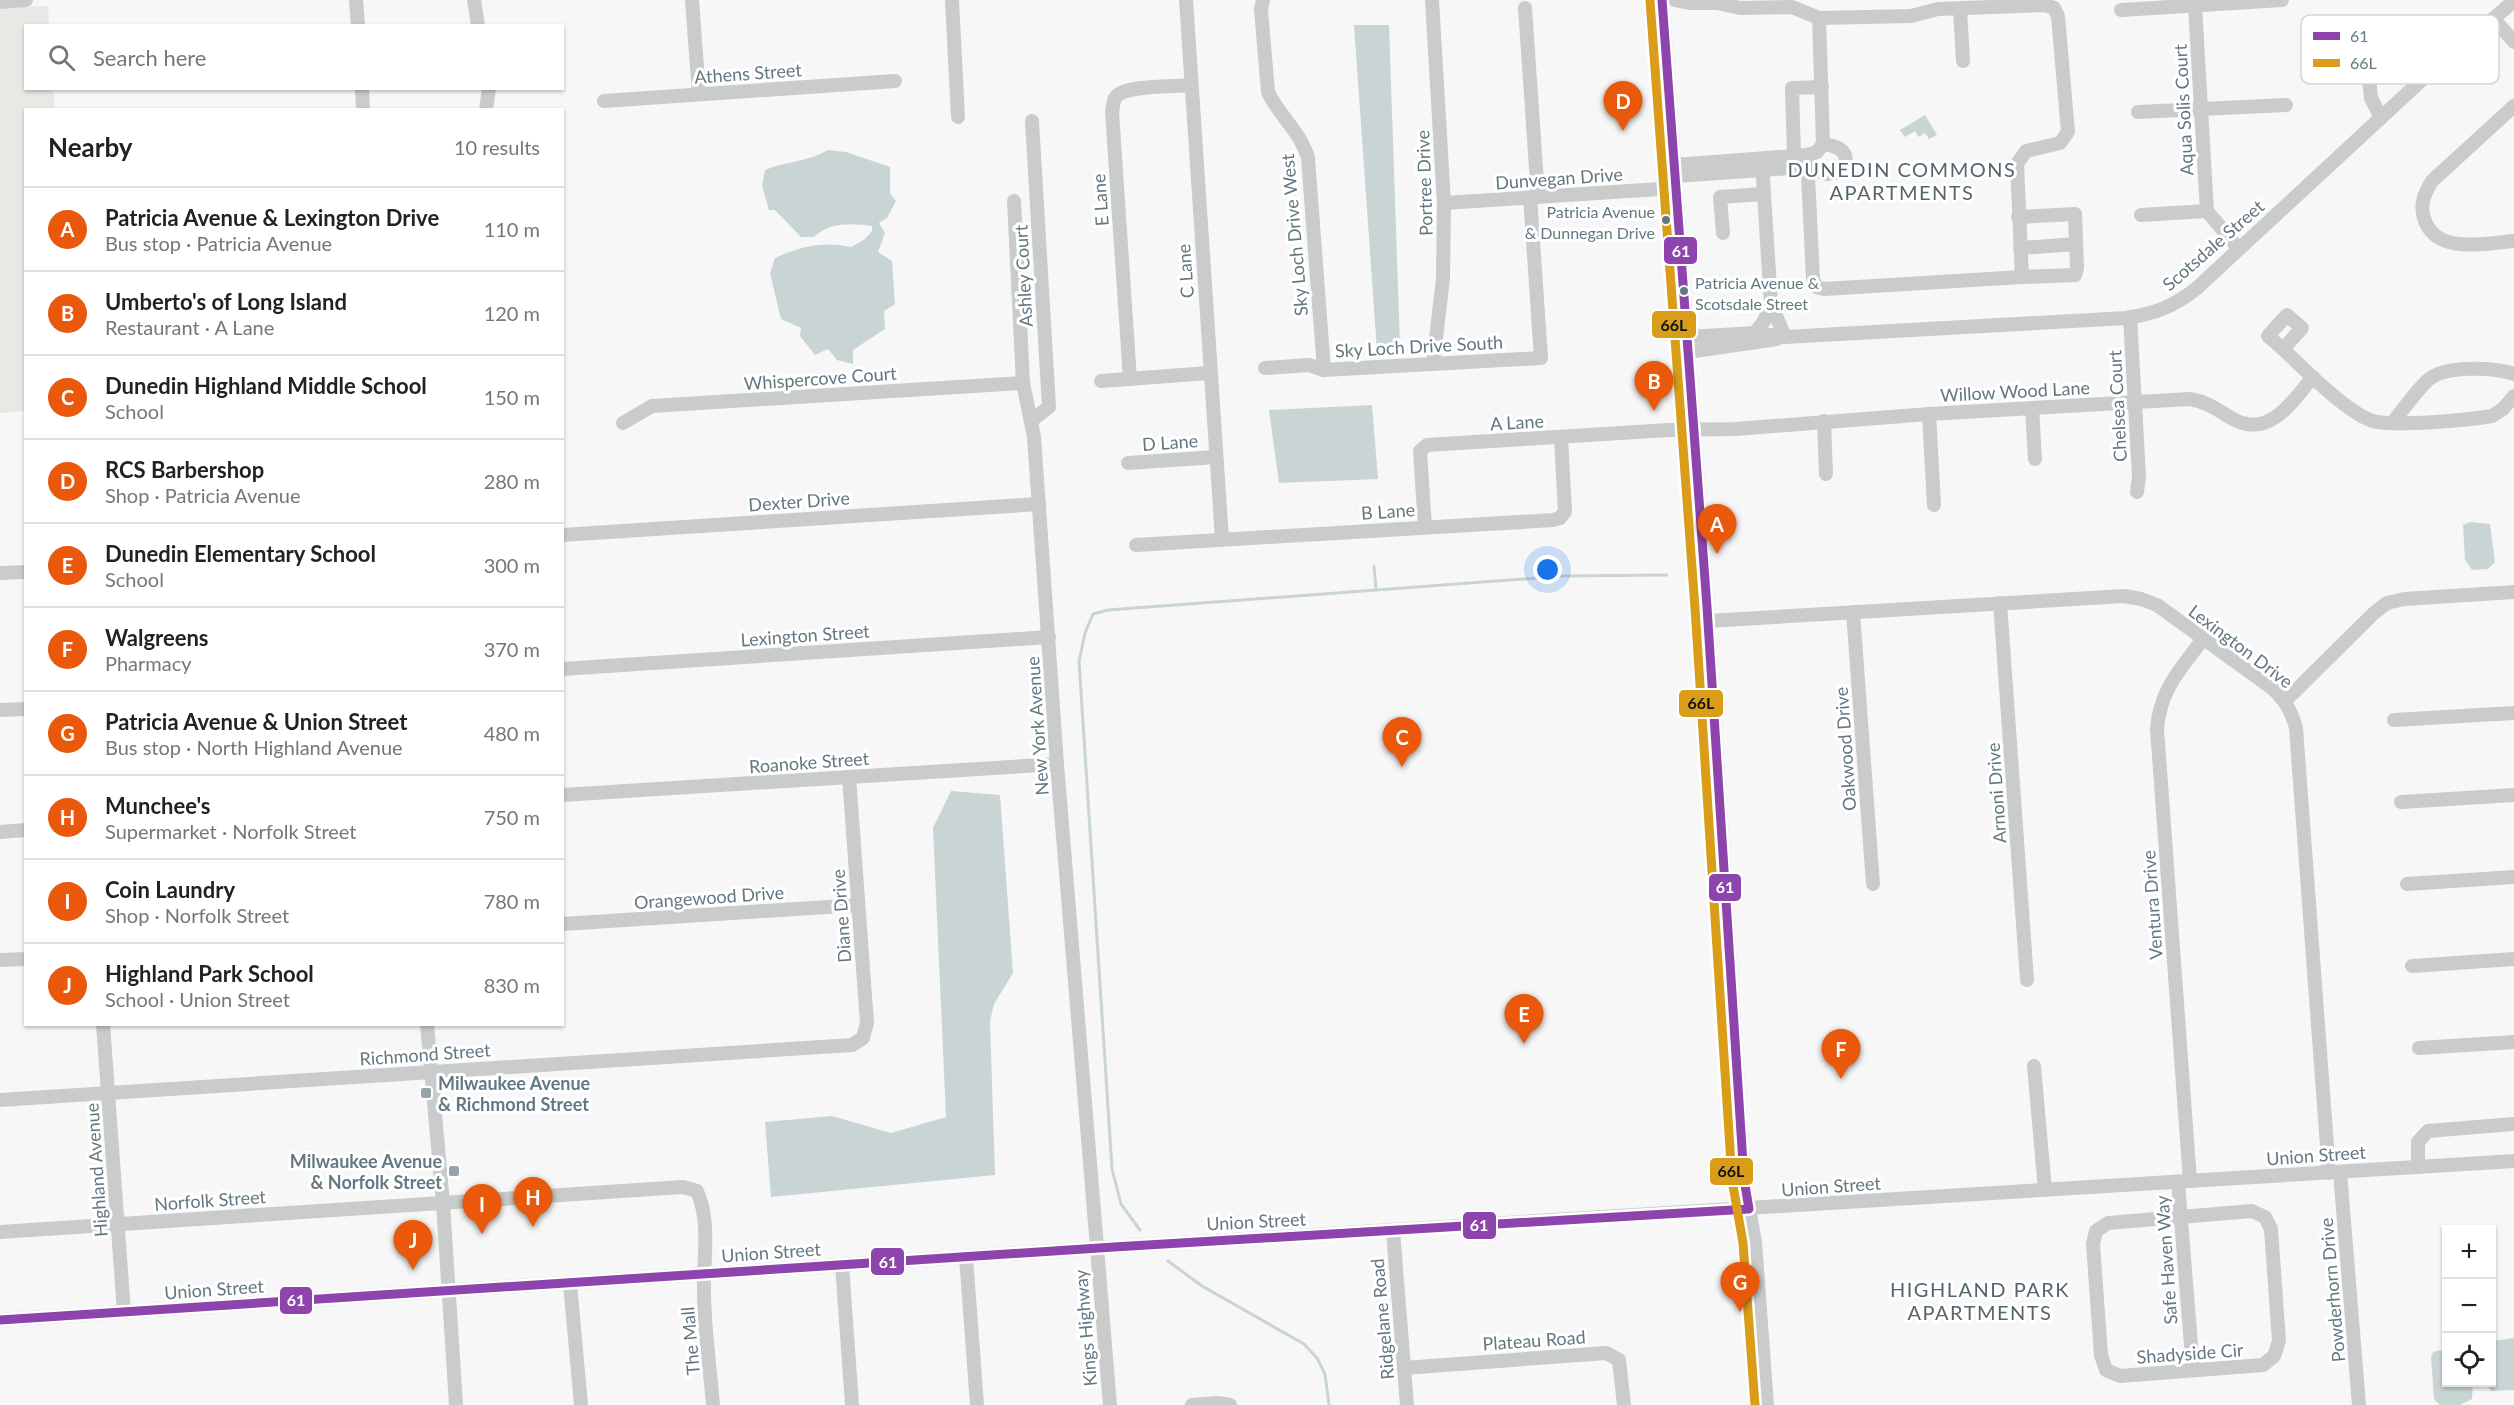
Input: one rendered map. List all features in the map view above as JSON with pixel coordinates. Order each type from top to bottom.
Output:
[{"type":"street","points":[[0,2],[26,0]]},
{"type":"street","points":[[356,0],[357,24]]},
{"type":"street","points":[[474,0],[478,24]]},
{"type":"street","points":[[692,0],[699,94]]},
{"type":"street","points":[[952,0],[958,117]]},
{"type":"street","name":"C Lane","points":[[1186,0],[1209,373],[1222,539]]},
{"type":"street","name":"Sky Loch Drive West","points":[[1263,0],[1261,9],[1268,92],[1299,135],[1308,158],[1324,370]]},
{"type":"street","name":"Portree Drive","points":[[1432,0],[1444,203],[1443,278],[1433,364]]},
{"type":"street","points":[[1662,0],[1708,621],[1744,1179],[1755,1242],[1767,1405]]},
{"type":"street","points":[[1675,0],[1690,3],[1717,3],[1740,8],[1792,8],[1819,18],[1911,16],[1938,9],[2045,5],[2054,8],[2058,16],[2068,132],[2060,143],[2032,148],[2020,157],[2016,172],[2022,277]]},
{"type":"street","points":[[2121,10],[2282,0]]},
{"type":"street","name":"Scotsdale Street","points":[[2498,15],[2514,1]]},
{"type":"street","name":"Aqua Solis Court","points":[[2195,6],[2206,211]]},
{"type":"street","points":[[1525,8],[1534,197]]},
{"type":"street","points":[[1960,9],[1963,61]]},
{"type":"street","points":[[1803,159],[1817,152],[1823,144],[1819,18]]},
{"type":"street","points":[[2499,25],[2514,42]]},
{"type":"street","name":"Athens Street","points":[[604,101],[894,81]]},
{"type":"street","points":[[2370,84],[2371,98],[2382,118]]},
{"type":"street","name":"Scotsdale Street","points":[[1687,337],[1755,333],[1785,337],[2130,317],[2162,310],[2181,301],[2418,84]]},
{"type":"street","name":"E Lane","points":[[1130,379],[1112,112],[1115,99],[1123,92],[1134,89],[1191,85]]},
{"type":"street","points":[[1822,87],[1792,88],[1803,159],[1813,279],[1816,287],[1824,289],[2075,275],[2078,268],[2075,214],[2018,218]]},
{"type":"street","points":[[362,90],[363,108]]},
{"type":"street","points":[[486,108],[489,90]]},
{"type":"street","points":[[2138,112],[2286,105]]},
{"type":"street","points":[[2514,106],[2432,182],[2425,193],[2422,207],[2430,231],[2439,239],[2465,244],[2514,241]]},
{"type":"street","name":"Ashley Court","points":[[1030,421],[1048,407],[1032,121]]},
{"type":"street","name":"Dunvegan Drive","points":[[1444,203],[1534,197],[1803,159],[1833,174],[1844,169],[1845,153],[1840,148],[1823,144]]},
{"type":"street","points":[[1762,164],[1771,304],[1785,337]]},
{"type":"street","points":[[1723,233],[1720,197],[1764,194]]},
{"type":"street","name":"Sky Loch Drive South","points":[[1265,368],[1309,365],[1324,370],[1541,358],[1534,197]]},
{"type":"street","name":"New York Avenue","points":[[1014,201],[1023,383],[1034,437],[1096,1249]]},
{"type":"street","points":[[2141,215],[2206,211],[2239,249]]},
{"type":"street","points":[[2020,248],[2076,244]]},
{"type":"street","points":[[1755,333],[1764,321],[1771,304]]},
{"type":"street","name":"Chelsea Court","points":[[2130,317],[2138,492]]},
{"type":"street","name":"Scotsdale Street","points":[[1688,352],[1767,343],[1785,337]]},
{"type":"street","points":[[2283,349],[2313,377],[2354,410],[2372,421],[2392,423],[2493,416],[2503,409],[2514,396]]},
{"type":"street","points":[[2392,423],[2428,380],[2437,374],[2447,371],[2490,369],[2514,374]]},
{"type":"street","points":[[1101,381],[1209,373]]},
{"type":"street","name":"Willow Wood Lane","points":[[1694,430],[2190,399],[2206,402],[2234,420],[2247,425],[2259,425],[2269,423],[2278,417],[2313,377]]},
{"type":"street","name":"Whispercove Court","points":[[623,423],[652,406],[1023,383]]},
{"type":"street","points":[[2032,408],[2035,459]]},
{"type":"street","points":[[1929,414],[1934,505]]},
{"type":"street","points":[[1824,421],[1826,474]]},
{"type":"street","name":"A Lane","points":[[1425,527],[1420,451],[1427,445],[1694,430]]},
{"type":"street","name":"B Lane","points":[[1136,544],[1553,520],[1560,518],[1565,512],[1561,438]]},
{"type":"street","name":"D Lane","points":[[1128,463],[1216,457]]},
{"type":"street","name":"Dexter Drive","points":[[564,535],[1039,504]]},
{"type":"street","points":[[0,573],[24,572]]},
{"type":"street","points":[[2285,701],[2374,612],[2387,603],[2404,599],[2514,592]]},
{"type":"street","name":"Lexington Drive","points":[[1708,621],[2124,596],[2157,605],[2272,688],[2285,701],[2296,728],[2335,1172]]},
{"type":"street","name":"Arnoni Drive","points":[[2000,603],[2028,980]]},
{"type":"street","name":"Oakwood Drive","points":[[1853,612],[1873,884]]},
{"type":"street","name":"Lexington Street","points":[[564,669],[1049,637]]},
{"type":"street","name":"Ventura Drive","points":[[2184,1182],[2157,729],[2158,707],[2167,689],[2203,639]]},
{"type":"street","points":[[0,710],[24,709]]},
{"type":"street","points":[[2394,720],[2514,713]]},
{"type":"street","name":"Roanoke Street","points":[[564,795],[1058,764]]},
{"type":"street","name":"Diane Drive","points":[[849,777],[867,1023],[863,1038],[852,1045]]},
{"type":"street","points":[[2401,802],[2514,795]]},
{"type":"street","points":[[0,832],[24,830]]},
{"type":"street","points":[[2407,885],[2514,877]]},
{"type":"street","name":"Orangewood Drive","points":[[564,924],[858,905]]},
{"type":"street","points":[[0,960],[24,959]]},
{"type":"street","points":[[2412,966],[2514,959]]},
{"type":"street","name":"Highland Avenue","points":[[103,1026],[124,1312]]},
{"type":"street","points":[[427,1026],[443,1203],[456,1405]]},
{"type":"street","points":[[2418,1048],[2514,1042]]},
{"type":"street","name":"Richmond Street","points":[[0,1100],[852,1045]]},
{"type":"street","points":[[2034,1066],[2045,1190]]},
{"type":"street","points":[[2418,1167],[2418,1142],[2428,1131],[2514,1124]]},
{"type":"street","name":"Union Street","points":[[0,1320],[966,1257],[2514,1161]]},
{"type":"street","name":"Powderhorn Drive","points":[[2335,1172],[2359,1405]]},
{"type":"street","name":"Safe Haven Way","points":[[2184,1182],[2181,1216],[2193,1370]]},
{"type":"street","name":"Norfolk Street","points":[[0,1232],[683,1187],[697,1191],[704,1206],[705,1274]]},
{"type":"street","name":"Shadyside Cir","points":[[2252,1212],[2265,1217],[2271,1229],[2279,1341],[2274,1356],[2263,1365],[2120,1376],[2106,1370],[2101,1355],[2099,1333],[2093,1244],[2096,1231],[2108,1223],[2181,1216],[2252,1212]]},
{"type":"street","name":"Ridgelane Road","points":[[1393,1231],[1407,1405]]},
{"type":"street","name":"Kings Highway","points":[[1096,1249],[1110,1405]]},
{"type":"street","points":[[966,1257],[976,1405]]},
{"type":"street","points":[[842,1265],[852,1405]]},
{"type":"street","name":"The Mall","points":[[705,1274],[704,1289],[713,1405]]},
{"type":"street","points":[[570,1284],[581,1405]]},
{"type":"street","name":"Plateau Road","points":[[1404,1368],[1606,1353],[1619,1360],[1624,1405]]},
{"type":"street","points":[[1192,1405],[1218,1403],[1230,1405]]},
{"type":"shaded area","points":[[48,6],[49,24],[24,24],[24,90],[53,90],[55,108],[24,108],[24,411],[0,413],[0,8]]},
{"type":"shaded area","points":[[1354,25],[1389,25],[1400,347],[1377,351]]},
{"type":"shaded area","points":[[1925,115],[1937,135],[1929,139],[1925,133],[1919,137],[1915,131],[1905,137],[1900,130]]},
{"type":"shaded area","points":[[828,150],[846,152],[890,167],[890,193],[896,201],[887,218],[879,223],[885,233],[878,252],[892,261],[895,304],[884,311],[885,329],[853,350],[853,364],[837,360],[828,349],[815,355],[800,336],[801,328],[781,319],[770,273],[775,258],[803,248],[822,245],[851,247],[864,240],[872,231],[872,226],[841,225],[826,229],[814,237],[801,237],[775,210],[769,210],[762,186],[765,170],[813,157]]},
{"type":"shaded area","points":[[1372,405],[1378,479],[1279,483],[1269,410]]},
{"type":"shaded area","points":[[2470,522],[2490,524],[2495,562],[2488,569],[2472,570],[2465,560],[2463,525]]},
{"type":"shaded area","points":[[951,791],[1000,795],[1013,973],[994,1004],[990,1021],[995,1175],[771,1197],[765,1122],[832,1116],[891,1133],[946,1117],[933,828]]},
{"type":"shaded area","points":[[2514,1338],[2514,1390],[2491,1391],[2488,1387],[2496,1387],[2496,1340]]},
{"type":"shaded area","points":[[2442,1350],[2442,1387],[2473,1387],[2472,1399],[2460,1405],[2440,1405],[2434,1399],[2431,1357],[2433,1352]]},
{"type":"waterway","points":[[1374,566],[1376,589]]},
{"type":"waterway","points":[[1140,1230],[1121,1204],[1112,1169],[1079,661],[1085,633],[1093,614],[1108,610],[1564,576],[1667,575]]},
{"type":"waterway","points":[[1168,1261],[1202,1286],[1304,1344],[1317,1358],[1325,1374],[1329,1405]]},
{"type":"transit line","name":"61","points":[[0,1320],[1114,1247],[1749,1209],[1744,1179],[1707,607],[1662,0]]},
{"type":"transit line","name":"66L","points":[[1650,1],[1695,608],[1732,1180],[1743,1243],[1755,1405]]},
{"type":"place","name":"RCS Barbershop","points":[[1623,131]]},
{"type":"place","name":"Patricia Avenue & Dunnegan Drive","points":[[1666,220]]},
{"type":"place","name":"Patricia Avenue & Scotsdale Street","points":[[1684,291]]},
{"type":"place","name":"Umberto's of Long Island","points":[[1654,411]]},
{"type":"place","name":"Patricia Avenue & Lexington Drive","points":[[1717,554]]},
{"type":"place","name":"Dunedin Highland Middle School","points":[[1402,767]]},
{"type":"place","name":"Dunedin Elementary School","points":[[1524,1044]]},
{"type":"place","name":"Walgreens","points":[[1841,1079]]},
{"type":"place","name":"Milwaukee Avenue & Richmond Street","points":[[426,1093]]},
{"type":"place","name":"Milwaukee Avenue & Norfolk Street","points":[[454,1171]]},
{"type":"place","name":"Munchee's","points":[[533,1227]]},
{"type":"place","name":"Coin Laundry","points":[[482,1234]]},
{"type":"place","name":"Highland Park School","points":[[413,1270]]},
{"type":"place","name":"Patricia Avenue & Union Street","points":[[1740,1312]]},
{"type":"district","name":"DUNEDIN COMMONS APARTMENTS","points":[[1902,180]]},
{"type":"district","name":"HIGHLAND PARK APARTMENTS","points":[[1980,1300]]}]
